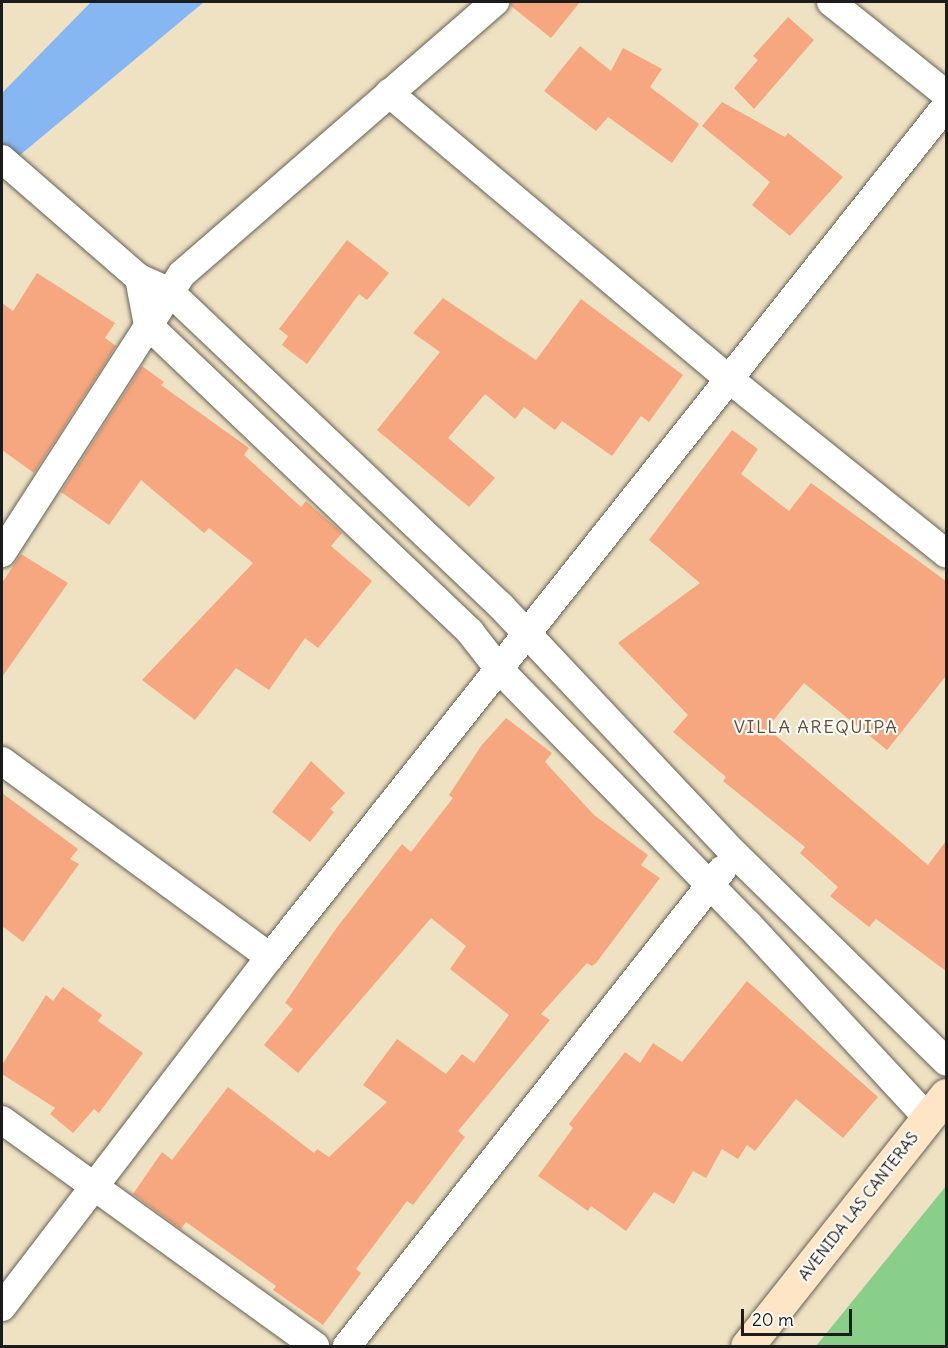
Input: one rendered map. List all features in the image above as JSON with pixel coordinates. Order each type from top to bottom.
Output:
[{"type":"street","points":[[2,553],[182,274],[495,2]]},
{"type":"street","points":[[831,2],[946,94]]},
{"type":"street","points":[[389,93],[728,378],[946,553]]},
{"type":"street","points":[[2,1306],[270,957],[946,106]]},
{"type":"street","points":[[2,159],[44,199],[139,278],[170,292],[500,605],[526,637],[735,854],[946,1061]]},
{"type":"street","points":[[139,278],[148,326],[470,632],[499,669],[940,1116]]},
{"type":"street","points":[[2,761],[270,957]]},
{"type":"street","points":[[347,1347],[735,854]]},
{"type":"street","name":"AVENIDA LAS CANTERAS","points":[[747,1347],[940,1116]]},
{"type":"street","points":[[2,1120],[315,1347]]},
{"type":"green space","points":[[946,1186],[946,1346],[816,1346]]},
{"type":"water","points":[[91,2],[204,2],[8,165],[2,159],[2,93]]},
{"type":"building","points":[[511,2],[580,2],[551,38],[511,6]]},
{"type":"building","points":[[788,17],[814,40],[754,109],[734,88],[758,60],[753,56]]},
{"type":"building","points":[[580,46],[611,71],[623,48],[662,69],[650,87],[699,124],[672,163],[608,117],[596,131],[544,91]]},
{"type":"building","points":[[722,102],[785,137],[788,133],[843,177],[790,236],[752,205],[770,182],[702,126]]},
{"type":"building","points":[[347,240],[389,273],[367,300],[359,294],[307,364],[282,345],[288,336],[279,329]]},
{"type":"building","points":[[37,273],[115,323],[105,338],[116,346],[34,473],[2,450],[2,303],[13,311]]},
{"type":"building","points":[[443,298],[536,360],[581,299],[683,375],[649,422],[641,416],[612,456],[562,421],[555,430],[524,407],[515,419],[485,394],[448,438],[495,478],[469,507],[377,430],[440,352],[413,333]]},
{"type":"building","points":[[142,366],[164,382],[161,385],[249,448],[244,455],[301,507],[306,501],[339,530],[342,533],[331,546],[372,581],[318,648],[305,638],[269,690],[236,668],[195,720],[142,680],[253,563],[209,528],[204,533],[141,480],[109,525],[61,492]]},
{"type":"building","points":[[732,430],[758,449],[741,474],[789,511],[811,483],[946,581],[946,676],[887,750],[804,683],[767,728],[928,865],[946,841],[946,971],[876,919],[869,927],[830,896],[838,887],[800,853],[805,847],[723,781],[726,777],[673,732],[688,715],[618,643],[700,583],[649,540]]},
{"type":"building","points":[[21,554],[68,583],[2,677],[2,583]]},
{"type":"building","points":[[506,718],[552,753],[545,762],[594,815],[648,855],[641,865],[660,878],[596,963],[592,966],[587,963],[541,1014],[550,1020],[458,1131],[465,1137],[413,1205],[407,1201],[356,1269],[361,1273],[323,1325],[273,1290],[276,1286],[186,1222],[181,1229],[133,1194],[162,1152],[172,1160],[228,1087],[314,1153],[317,1149],[329,1157],[387,1102],[363,1085],[397,1039],[446,1074],[462,1054],[474,1063],[509,1015],[450,969],[466,946],[431,918],[298,1073],[264,1045],[293,1009],[285,1003],[335,930],[402,844],[411,852],[453,798],[449,795],[481,746]]},
{"type":"building","points":[[311,761],[345,793],[330,809],[334,812],[310,842],[272,812]]},
{"type":"building","points":[[2,793],[78,849],[70,859],[79,864],[23,942],[2,926]]},
{"type":"building","points":[[747,981],[878,1097],[843,1138],[796,1099],[755,1151],[747,1145],[738,1159],[722,1149],[706,1178],[693,1171],[674,1204],[654,1192],[626,1231],[591,1206],[588,1211],[538,1176],[573,1128],[569,1124],[625,1052],[640,1063],[653,1043],[682,1062]]},
{"type":"building","points":[[63,987],[102,1015],[98,1021],[143,1053],[99,1113],[94,1109],[73,1133],[50,1114],[55,1108],[2,1074],[2,1065],[46,995],[53,1001]]},
{"type":"district","name":"VILLA AREQUIPA","points":[[816,727]]}]
